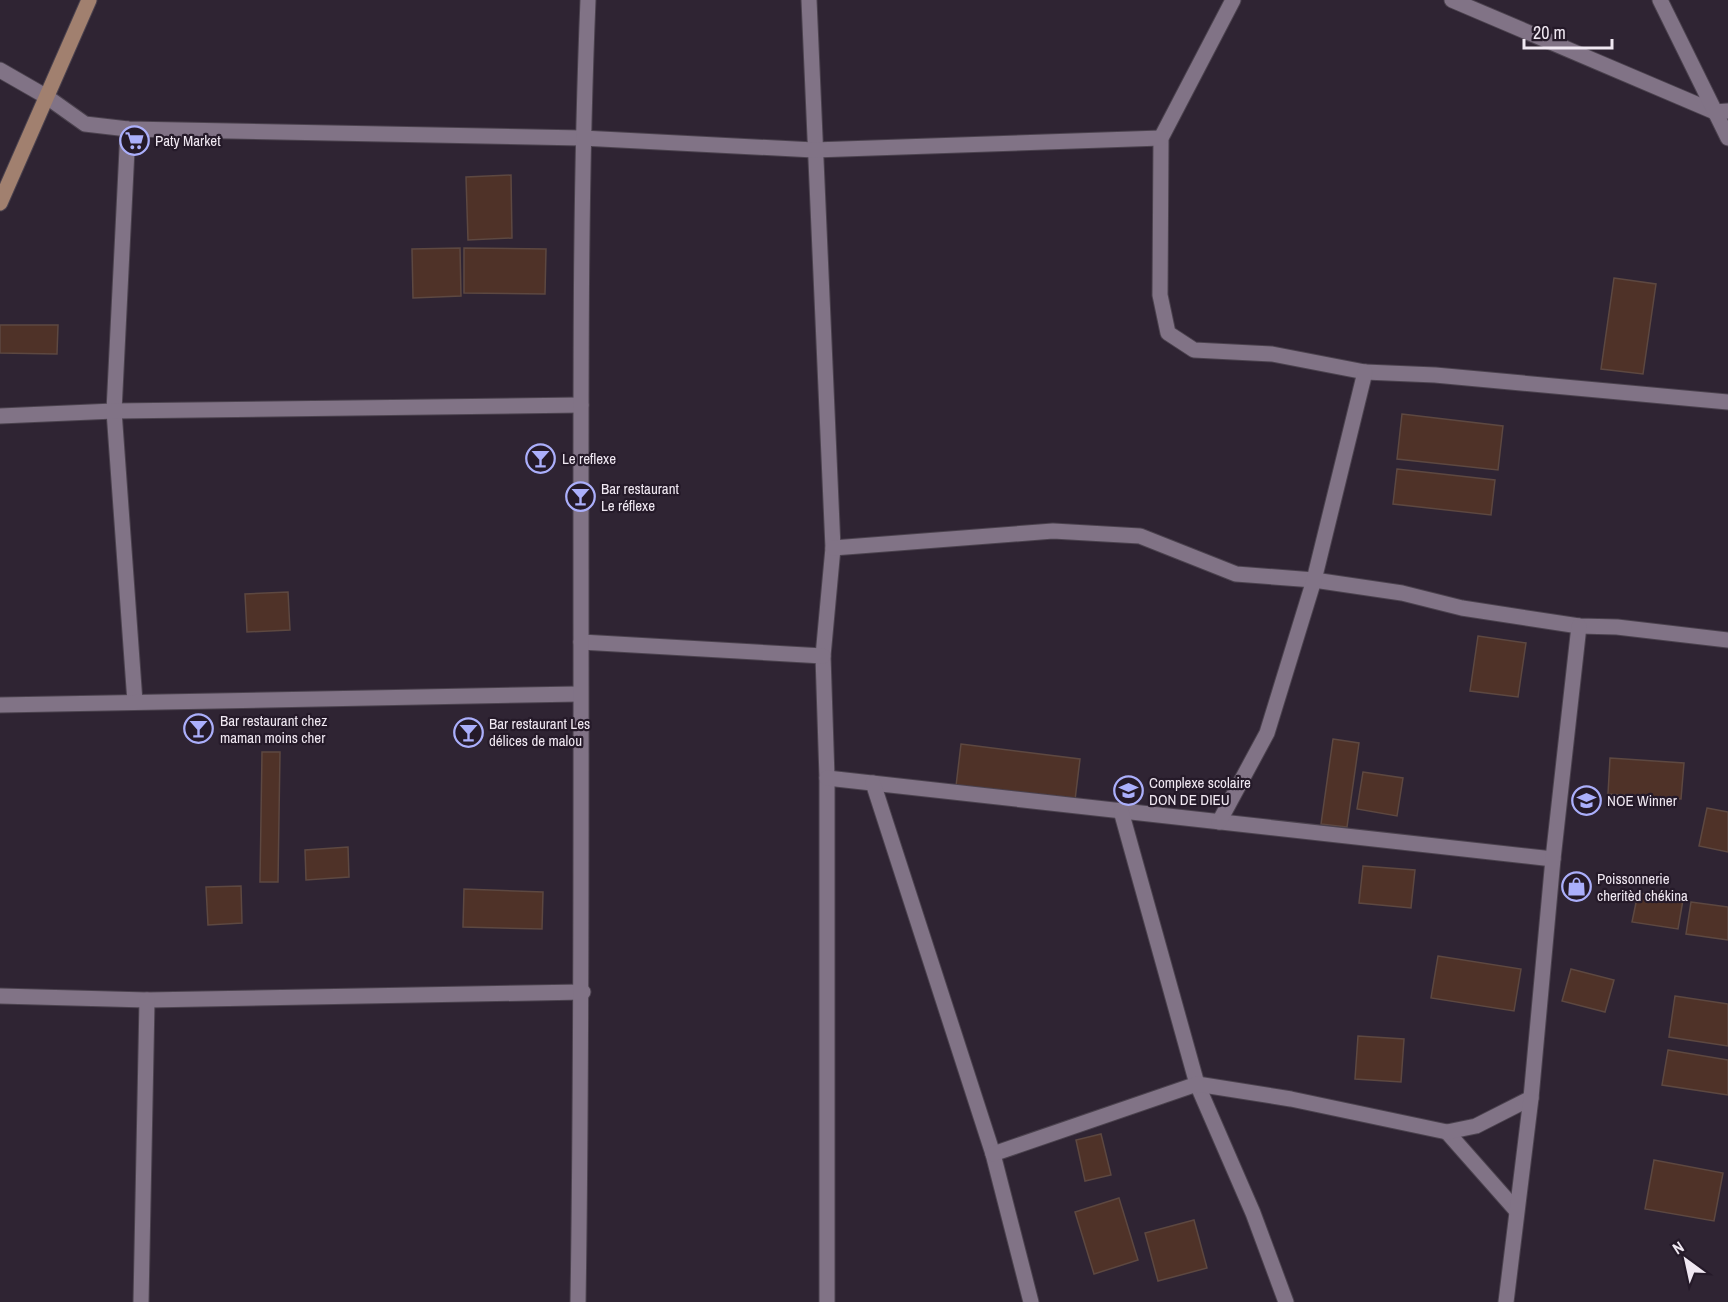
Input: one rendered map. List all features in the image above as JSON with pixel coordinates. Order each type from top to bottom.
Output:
[{"type":"main road","points":[[0,203],[89,0]]},
{"type":"street","points":[[578,1302],[583,992],[579,694],[582,138],[588,0]]},
{"type":"street","points":[[809,0],[833,548],[823,656],[827,778],[828,1302]]},
{"type":"street","points":[[1233,0],[1161,138],[1160,295],[1168,333],[1194,350],[1272,354],[1365,372],[1435,375],[1728,402]]},
{"type":"street","points":[[1452,0],[1722,111]]},
{"type":"street","points":[[1660,0],[1722,111],[1728,138]]},
{"type":"street","points":[[0,70],[47,97],[86,124],[129,129],[582,138],[814,150],[1161,138]]},
{"type":"street","points":[[129,129],[114,411],[135,702]]},
{"type":"street","points":[[1219,822],[1267,733],[1314,580],[1365,372]]},
{"type":"street","points":[[0,416],[114,411],[581,405]]},
{"type":"street","points":[[833,548],[1053,531],[1140,537],[1236,574],[1314,580],[1402,593],[1462,608],[1579,626],[1617,627],[1728,640]]},
{"type":"street","points":[[1506,1302],[1515,1209],[1531,1098],[1553,859],[1579,626]]},
{"type":"street","points":[[581,642],[823,656]]},
{"type":"street","points":[[0,705],[579,694]]},
{"type":"street","points":[[827,778],[1553,859]]},
{"type":"street","points":[[873,783],[993,1154],[1031,1302]]},
{"type":"street","points":[[1121,811],[1197,1084],[1253,1213],[1286,1302]]},
{"type":"street","points":[[0,996],[147,1000],[583,992]]},
{"type":"street","points":[[141,1302],[147,1000]]},
{"type":"street","points":[[993,1154],[1197,1084],[1291,1099],[1447,1132],[1476,1126],[1531,1098]]},
{"type":"street","points":[[1447,1132],[1515,1209]]},
{"type":"building","points":[[511,175],[512,238],[468,240],[466,177]]},
{"type":"building","points":[[460,248],[461,296],[413,298],[412,249]]},
{"type":"building","points":[[464,248],[546,249],[545,294],[464,293]]},
{"type":"building","points":[[1614,278],[1656,284],[1643,374],[1601,369]]},
{"type":"building","points":[[0,325],[58,325],[57,354],[0,353]]},
{"type":"building","points":[[1402,414],[1503,426],[1498,470],[1397,459]]},
{"type":"building","points":[[1397,469],[1495,480],[1491,515],[1393,504]]},
{"type":"building","points":[[288,592],[290,630],[247,632],[245,594]]},
{"type":"building","points":[[1478,636],[1526,643],[1518,697],[1470,691]]},
{"type":"building","points":[[1333,739],[1359,743],[1347,827],[1321,824]]},
{"type":"building","points":[[961,744],[1080,759],[1075,800],[956,786]]},
{"type":"building","points":[[262,752],[280,752],[278,882],[260,882]]},
{"type":"building","points":[[1610,758],[1684,763],[1681,799],[1608,794]]},
{"type":"building","points":[[1363,772],[1403,778],[1397,816],[1357,809]]},
{"type":"building","points":[[1707,808],[1728,812],[1728,852],[1699,846]]},
{"type":"building","points":[[348,847],[349,877],[306,880],[305,850]]},
{"type":"building","points":[[1363,866],[1415,870],[1411,908],[1359,903]]},
{"type":"building","points":[[241,886],[242,923],[208,925],[206,887]]},
{"type":"building","points":[[464,889],[543,892],[542,929],[463,927]]},
{"type":"building","points":[[1638,893],[1683,900],[1678,929],[1632,922]]},
{"type":"building","points":[[1691,902],[1728,907],[1728,940],[1686,934]]},
{"type":"building","points":[[1438,956],[1521,969],[1514,1011],[1431,998]]},
{"type":"building","points":[[1571,969],[1614,980],[1605,1012],[1562,1001]]},
{"type":"building","points":[[1675,996],[1728,1004],[1728,1046],[1669,1037]]},
{"type":"building","points":[[1358,1036],[1404,1039],[1401,1082],[1355,1079]]},
{"type":"building","points":[[1668,1050],[1728,1060],[1728,1095],[1662,1085]]},
{"type":"building","points":[[1101,1134],[1111,1175],[1085,1181],[1076,1140]]},
{"type":"building","points":[[1654,1160],[1723,1173],[1714,1221],[1645,1209]]},
{"type":"building","points":[[1119,1198],[1138,1260],[1094,1274],[1075,1212]]},
{"type":"building","points":[[1194,1220],[1207,1268],[1158,1281],[1145,1233]]},
{"type":"place","name":"Paty Market","points":[[134,140]]},
{"type":"place","name":"Le reflexe","points":[[541,458]]},
{"type":"place","name":"Bar restaurant Le réflexe","points":[[580,497]]},
{"type":"place","name":"Bar restaurant chez maman moins cher","points":[[199,729]]},
{"type":"place","name":"Bar restaurant Les délices de malou","points":[[468,732]]},
{"type":"place","name":"Complexe scolaire DON DE DIEU","points":[[1128,791]]},
{"type":"place","name":"NOE Winner","points":[[1586,800]]},
{"type":"place","name":"Poissonnerie cheritèd chékina","points":[[1576,887]]}]
